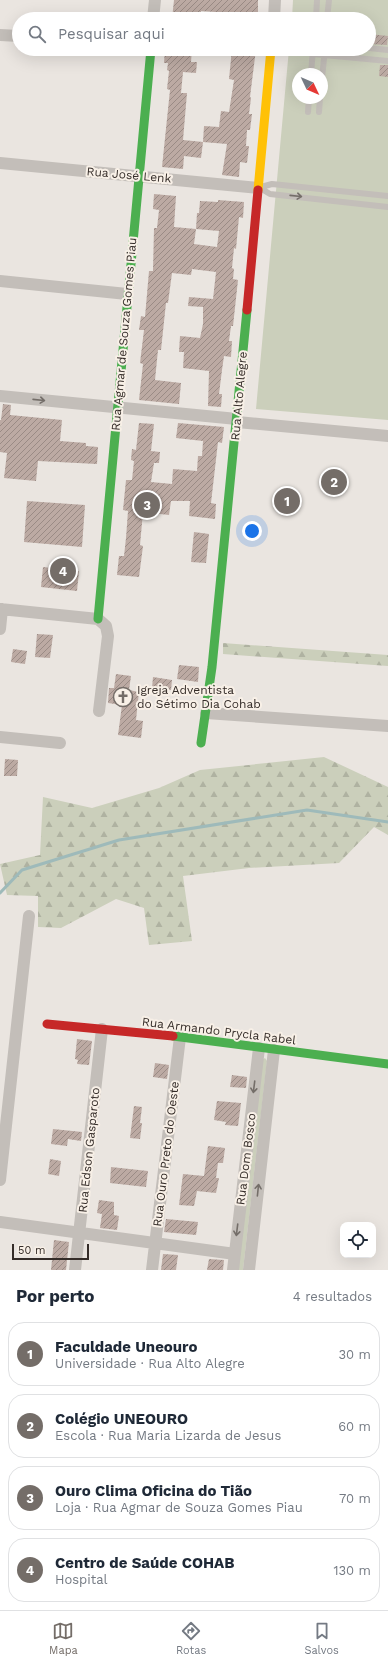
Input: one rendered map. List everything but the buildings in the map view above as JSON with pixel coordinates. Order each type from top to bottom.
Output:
[{"type":"street","points":[[154,12],[155,0]]},
{"type":"street","points":[[275,12],[276,0]]},
{"type":"street","points":[[0,35],[12,36]]},
{"type":"street","name":"Rua Agmar de Souza Gomes Piau","points":[[98,619],[127,294],[150,56]]},
{"type":"street","name":"Rua Alto Alegre","points":[[201,743],[212,667],[237,421],[270,56]]},
{"type":"street","name":"Rua José Lenk","points":[[0,163],[258,188]]},
{"type":"street","points":[[0,281],[127,294]]},
{"type":"street","points":[[0,396],[388,436]]},
{"type":"street","points":[[0,629],[1,609],[98,619],[106,626],[108,636],[99,711]]},
{"type":"street","points":[[206,713],[388,726]]},
{"type":"street","points":[[0,737],[60,743]]},
{"type":"street","points":[[0,1180],[3,1115],[29,916]]},
{"type":"street","name":"Rua Armando Prycla Rabel","points":[[47,1024],[180,1037],[388,1064]]},
{"type":"street","name":"Rua Edson Gasparoto","points":[[75,1270],[102,1029]]},
{"type":"street","name":"Rua Ouro Preto do Oeste","points":[[152,1270],[180,1037]]},
{"type":"street","name":"Rua Dom Bosco","points":[[233,1270],[259,1048]]},
{"type":"street","name":"Rua Dom Bosco","points":[[249,1270],[274,1050]]},
{"type":"street","points":[[0,1222],[235,1254]]},
{"type":"lane","points":[[316,12],[317,0]]},
{"type":"lane","points":[[328,12],[329,0]]},
{"type":"lane","points":[[376,49],[388,50]]},
{"type":"lane","points":[[312,68],[313,56]]},
{"type":"lane","points":[[323,68],[325,56]]},
{"type":"lane","points":[[353,56],[388,61]]},
{"type":"lane","points":[[308,112],[309,104]]},
{"type":"lane","points":[[319,112],[320,104]]},
{"type":"lane","points":[[258,188],[272,184],[342,190],[388,196]]},
{"type":"lane","points":[[258,188],[270,194],[388,207]]},
{"type":"lane","points":[[341,201],[342,190]]},
{"type":"green space","points":[[293,0],[388,0],[388,420],[256,409],[288,56],[376,56],[376,12],[292,12]]},
{"type":"green space","points":[[223,643],[388,655],[388,666],[223,654]]},
{"type":"green space","points":[[324,757],[388,787],[388,835],[374,827],[339,863],[249,868],[183,876],[192,941],[149,945],[144,908],[116,899],[61,928],[38,927],[38,896],[7,895],[0,864],[40,855],[43,797],[92,808],[159,788],[200,770]]},
{"type":"green space","points":[[265,1058],[267,1061],[243,1270],[237,1270],[262,1060]]},
{"type":"waterway","points":[[0,893],[22,870],[119,840],[307,810],[388,822]]},
{"type":"traffic: fast","points":[[98,619],[150,56]]},
{"type":"traffic: fast","points":[[201,743],[212,667],[247,310]]},
{"type":"traffic: fast","points":[[173,1036],[388,1064]]},
{"type":"traffic: slow","points":[[258,190],[270,56]]},
{"type":"traffic: jam","points":[[247,310],[258,190]]},
{"type":"traffic: jam","points":[[47,1024],[173,1036]]},
{"type":"place","name":"Colégio UNEOURO","points":[[334,482]]},
{"type":"place","name":"Faculdade Uneouro","points":[[287,501]]},
{"type":"place","name":"Ouro Clima Oficina do Tião","points":[[147,505]]},
{"type":"place","name":"Centro de Saúde COHAB","points":[[63,571]]},
{"type":"place","name":"Igreja Adventista do Sétimo Dia Cohab","points":[[123,697]]}]
